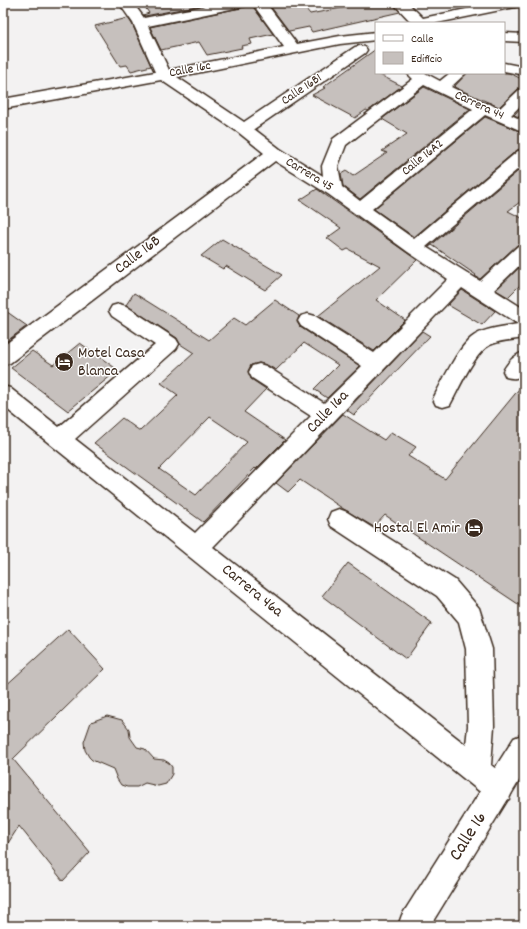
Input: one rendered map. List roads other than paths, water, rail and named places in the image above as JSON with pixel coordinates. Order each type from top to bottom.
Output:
[{"type":"main road","points":[[126,3],[140,23],[164,75]]},
{"type":"main road","points":[[140,23],[240,3]]},
{"type":"main road","points":[[259,3],[293,49]]},
{"type":"main road","points":[[400,3],[417,22]]},
{"type":"main road","points":[[423,22],[516,3]]},
{"type":"main road","name":"Calle 16c","points":[[3,104],[164,75],[340,40],[375,36]]},
{"type":"main road","points":[[505,37],[524,38]]},
{"type":"main road","name":"Calle 16B1","points":[[244,129],[365,52],[340,40]]},
{"type":"main road","points":[[505,67],[524,71]]},
{"type":"main road","points":[[441,88],[458,74]]},
{"type":"main road","name":"Carrera 45","points":[[164,75],[244,129],[274,153],[334,190],[414,248],[524,318]]},
{"type":"main road","points":[[334,190],[330,166],[339,143],[419,75]]},
{"type":"main road","name":"Carrera 44","points":[[419,75],[441,88],[524,126]]},
{"type":"main road","points":[[501,116],[524,93]]},
{"type":"main road","name":"Calle 16A2","points":[[361,209],[485,107]]},
{"type":"main road","name":"Calle 16B","points":[[3,357],[274,153]]},
{"type":"main road","points":[[414,248],[524,155]]},
{"type":"main road","points":[[481,291],[524,250]]},
{"type":"main road","name":"Calle 16a","points":[[197,547],[460,278]]},
{"type":"main road","points":[[60,439],[169,344],[120,311]]},
{"type":"main road","points":[[308,321],[375,364]]},
{"type":"main road","points":[[443,399],[472,350],[478,343],[487,339],[524,331]]},
{"type":"main road","points":[[259,372],[326,415]]},
{"type":"main road","name":"Carrera 46a","points":[[3,394],[499,789]]},
{"type":"main road","points":[[339,519],[446,588],[470,616],[479,649],[481,726],[477,771]]},
{"type":"main road","name":"Calle 16","points":[[413,926],[524,748]]},
{"type":"place","name":"Motel Casa Blanca","points":[[64,362]]},
{"type":"place","name":"Hostal El Amir","points":[[474,528]]}]
